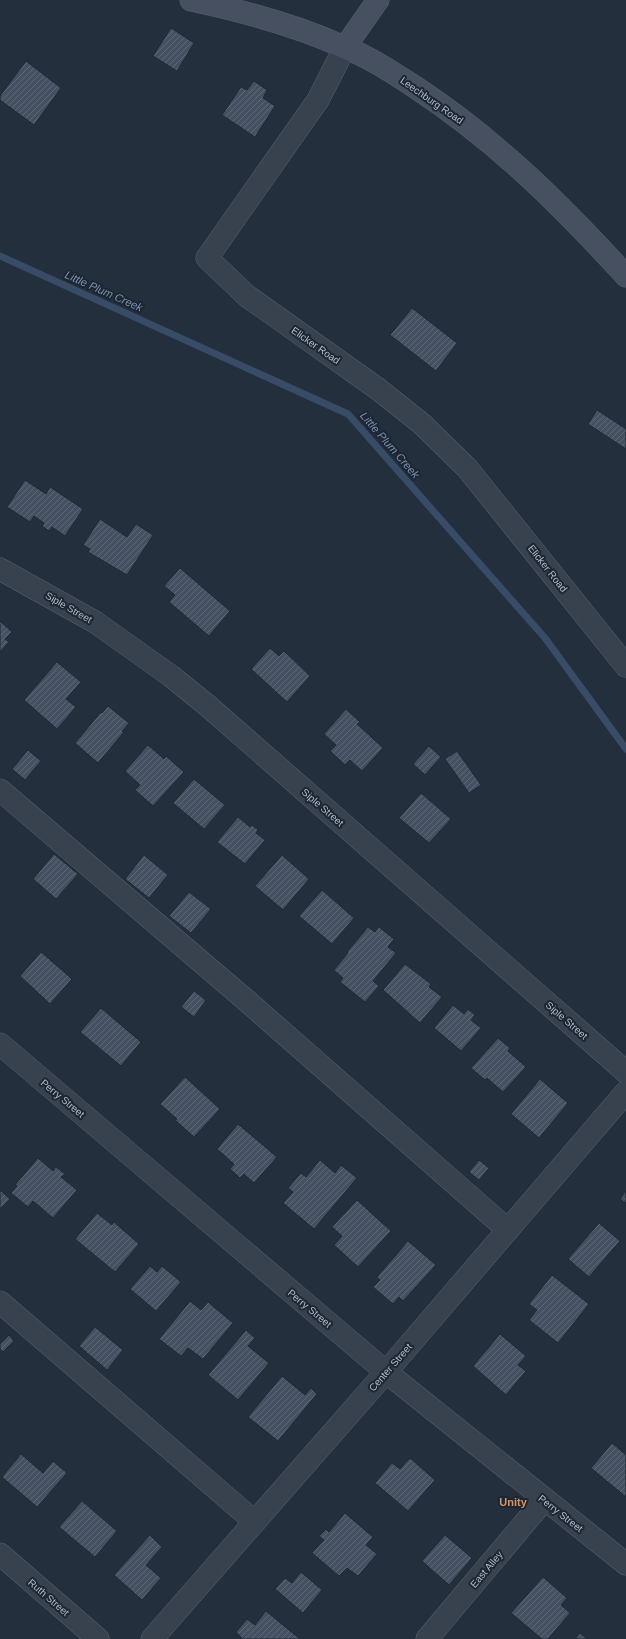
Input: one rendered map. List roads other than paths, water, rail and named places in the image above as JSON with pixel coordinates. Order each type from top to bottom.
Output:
[{"type":"street","name":"Leechburg Road","points":[[191,0],[243,11],[308,33],[345,47],[399,77],[478,132],[510,159],[541,187],[626,276]]},
{"type":"street","name":"Elicker Road","points":[[378,0],[345,47],[318,100],[207,258],[247,296],[378,389],[422,424],[467,468],[626,666]]},
{"type":"street","name":"Siple Street","points":[[0,569],[95,622],[171,676],[208,706],[626,1072]]},
{"type":"street","points":[[0,790],[247,1001],[508,1230]]},
{"type":"street","name":"Perry Street","points":[[0,1044],[386,1372],[544,1500],[626,1564]]},
{"type":"street","name":"Center Street","points":[[152,1639],[386,1372],[626,1092]]},
{"type":"street","points":[[0,1302],[255,1522]]},
{"type":"street","name":"East Alley","points":[[427,1639],[544,1500]]},
{"type":"street","name":"Ruth Street","points":[[0,1554],[98,1639]]},
{"type":"waterway","name":"Little Plum Creek","points":[[0,256],[348,414],[545,638],[626,749]]},
{"type":"district","name":"Unity","points":[[513,1502]]}]
